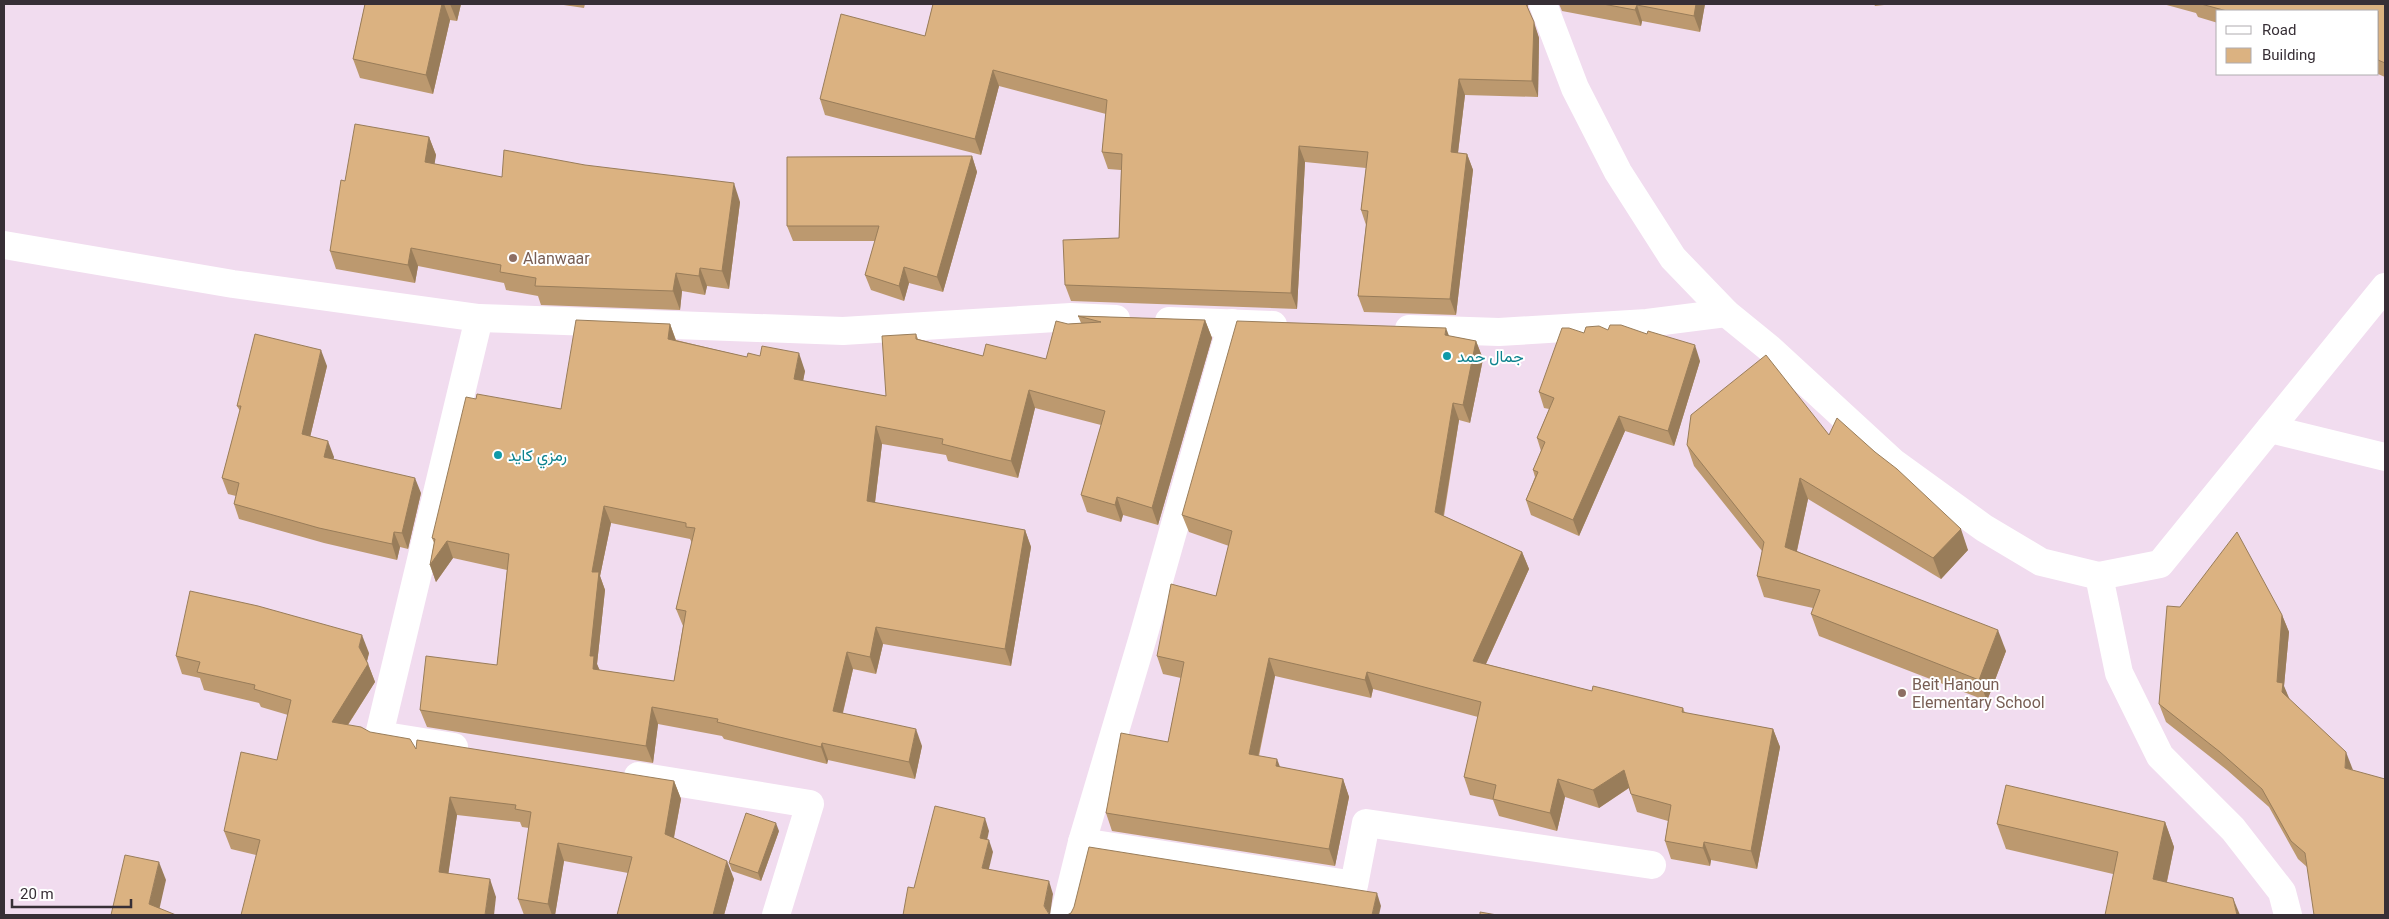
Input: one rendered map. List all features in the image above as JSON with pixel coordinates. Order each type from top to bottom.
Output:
[{"type":"street","points":[[1543,4],[1575,88],[1618,172],[1673,258],[1726,313],[1769,348],[1893,462],[1984,528],[2041,562],[2099,576],[2160,564],[2385,287]]},
{"type":"street","points":[[4,245],[234,284],[479,318],[843,330],[1070,317],[1301,326]]},
{"type":"street","points":[[1380,328],[1499,332],[1647,323],[1726,313]]},
{"type":"street","points":[[477,751],[379,735],[479,318]]},
{"type":"street","points":[[1064,915],[1082,842],[1144,637],[1232,323]]},
{"type":"street","points":[[2270,429],[2385,457]]},
{"type":"street","points":[[2099,576],[2119,673],[2160,756],[2233,829],[2282,892],[2288,915]]},
{"type":"street","points":[[614,772],[810,804],[776,915]]},
{"type":"street","points":[[1082,842],[1354,885],[1366,823],[1652,865]]},
{"type":"building","points":[[365,4],[442,4],[426,75],[353,59]]},
{"type":"building","points":[[933,4],[1526,4],[1534,22],[1532,81],[1459,79],[1451,152],[1467,154],[1450,299],[1358,296],[1368,211],[1361,210],[1368,152],[1299,146],[1291,293],[1065,285],[1063,240],[1119,238],[1122,154],[1102,152],[1107,100],[993,70],[975,139],[820,99],[841,14],[925,36]]},
{"type":"building","points":[[1603,4],[1696,4],[1694,16],[1637,5],[1635,10]]},
{"type":"building","points":[[2201,4],[2385,4],[2385,63],[2379,60],[2379,10],[2223,10]]},
{"type":"building","points":[[355,124],[429,137],[425,162],[502,177],[504,150],[585,165],[734,183],[722,271],[700,268],[699,276],[676,273],[673,291],[535,286],[536,278],[500,272],[501,265],[411,248],[408,265],[330,251],[341,180],[345,181]]},
{"type":"building","points":[[972,156],[937,277],[904,267],[899,286],[865,275],[879,226],[787,226],[787,157]]},
{"type":"building","points":[[1078,316],[1205,320],[1152,508],[1117,497],[1115,505],[1081,495],[1105,411],[1029,390],[1011,461],[942,444],[943,439],[876,426],[867,501],[1025,530],[1005,649],[876,627],[870,657],[847,652],[833,711],[916,729],[909,762],[822,743],[821,747],[717,722],[718,719],[652,707],[646,746],[420,710],[426,656],[497,665],[509,554],[447,541],[430,565],[435,539],[432,538],[466,397],[476,399],[477,394],[561,409],[576,320],[670,324],[668,339],[747,357],[748,353],[760,356],[762,346],[799,353],[794,379],[886,396],[882,336],[916,334],[916,339],[983,356],[986,344],[1046,359],[1056,321],[1068,324],[1101,322]],"holes":[[[604,506],[686,523],[686,527],[695,528],[676,609],[686,611],[674,681],[593,669],[594,656],[590,656],[599,572],[592,572]]]},
{"type":"building","points":[[1237,321],[1446,328],[1445,335],[1476,341],[1463,405],[1453,403],[1435,512],[1522,552],[1473,661],[1592,691],[1593,686],[1683,708],[1682,712],[1773,729],[1751,851],[1704,842],[1703,848],[1665,841],[1671,805],[1631,794],[1624,770],[1593,790],[1558,779],[1550,813],[1493,799],[1496,785],[1464,777],[1481,702],[1367,672],[1365,680],[1269,658],[1249,754],[1277,759],[1276,766],[1343,779],[1329,849],[1106,813],[1121,733],[1168,742],[1184,662],[1157,656],[1171,584],[1216,596],[1232,531],[1182,515]]},
{"type":"building","points":[[1610,325],[1621,325],[1647,334],[1648,331],[1695,345],[1668,431],[1619,416],[1573,520],[1526,500],[1538,472],[1533,470],[1545,442],[1537,438],[1554,398],[1539,392],[1562,328],[1569,328],[1584,333],[1586,327],[1599,326],[1608,330]]},
{"type":"building","points":[[255,334],[321,350],[302,434],[328,441],[324,457],[415,478],[402,533],[394,532],[392,544],[319,528],[234,504],[239,483],[222,478],[241,406],[237,406]]},
{"type":"building","points":[[1766,355],[1829,435],[1837,418],[1897,469],[1961,529],[1933,558],[1800,478],[1785,547],[1998,630],[1979,680],[1811,614],[1820,590],[1757,576],[1764,542],[1687,445],[1691,415]]},
{"type":"building","points":[[2237,532],[2282,615],[2277,682],[2283,683],[2282,692],[2346,752],[2345,768],[2385,779],[2385,915],[2314,915],[2305,853],[2291,841],[2262,789],[2220,752],[2159,704],[2167,606],[2180,607]]},
{"type":"building","points":[[190,591],[258,606],[362,635],[359,647],[368,664],[332,722],[361,727],[370,732],[410,739],[416,749],[417,740],[674,781],[665,834],[727,861],[713,915],[617,915],[632,857],[558,843],[548,904],[518,899],[531,812],[515,809],[516,805],[450,797],[439,872],[490,879],[485,915],[241,915],[260,840],[224,831],[241,752],[277,760],[291,700],[254,689],[255,685],[197,672],[200,662],[176,656]]},
{"type":"building","points":[[2006,785],[2165,822],[2153,879],[2233,898],[2237,915],[2105,915],[2118,852],[1997,824]]},
{"type":"building","points":[[935,806],[985,818],[980,838],[989,840],[982,868],[1049,881],[1044,906],[1051,915],[903,915],[908,887],[914,888]]},
{"type":"building","points":[[746,813],[776,823],[758,873],[729,863]]},
{"type":"building","points":[[1089,847],[1377,893],[1372,915],[1067,915],[1071,913],[1074,907]]},
{"type":"building","points":[[125,855],[159,862],[149,904],[176,915],[111,915]]},
{"type":"building","points":[[1480,912],[1497,915],[1480,915]]},
{"type":"place","name":"Alanwaar","points":[[513,258]]},
{"type":"place","name":"جمال حمد","points":[[1447,356]]},
{"type":"place","name":"رمزي كايد","points":[[498,455]]},
{"type":"place","name":"Beit Hanoun Elementary School","points":[[1902,693]]}]
